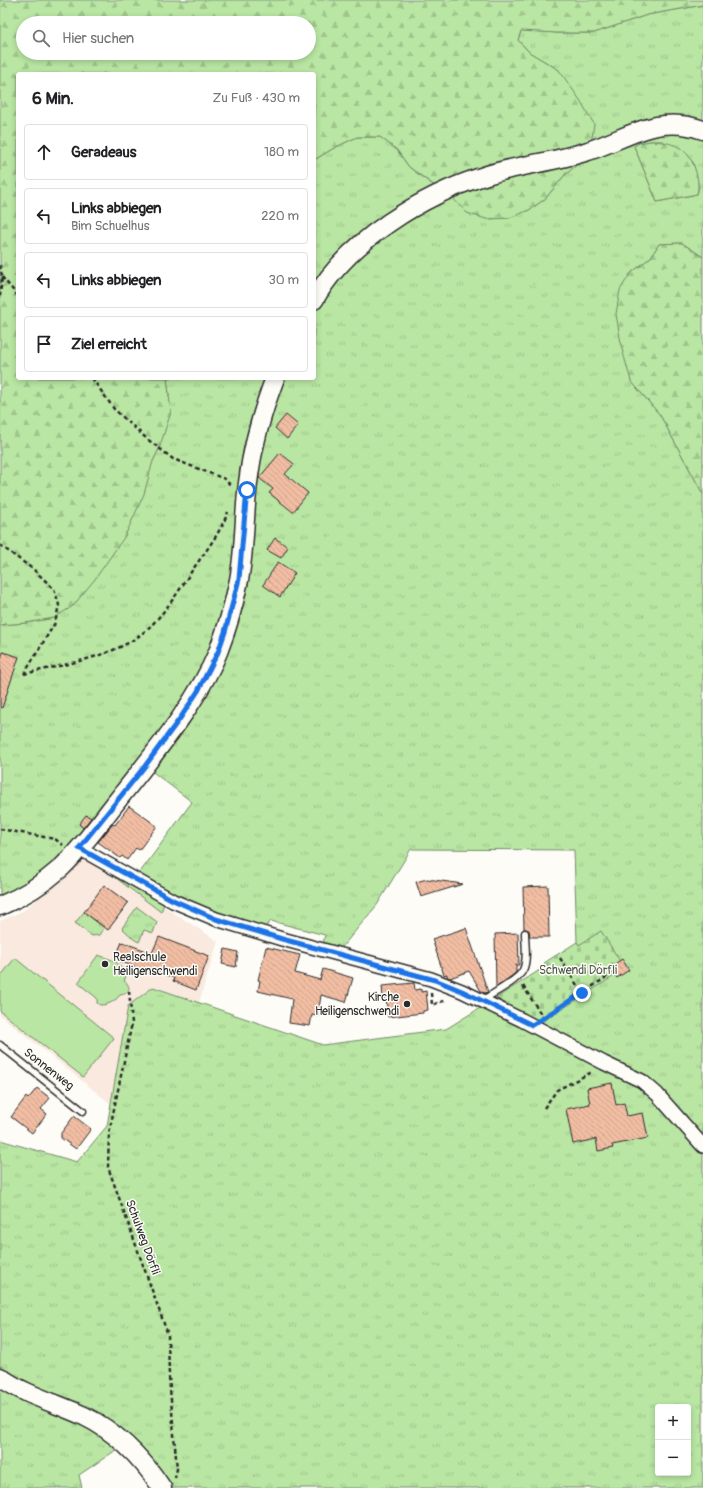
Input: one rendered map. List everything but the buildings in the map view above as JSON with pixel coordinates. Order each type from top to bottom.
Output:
[{"type":"street","points":[[316,297],[342,264],[367,240],[384,226],[422,202],[442,192],[488,175],[583,153],[653,126],[665,124],[691,125],[703,130]]},
{"type":"street","points":[[0,906],[15,900],[60,869],[77,851],[145,766],[198,691],[218,652],[239,579],[248,482],[259,425],[274,380]]},
{"type":"street","points":[[77,851],[173,900],[216,919],[282,939],[431,979],[450,985],[482,1000],[642,1081],[649,1086],[703,1146]]},
{"type":"street","points":[[0,1377],[23,1391],[83,1416],[113,1433],[168,1485]]},
{"type":"lane","points":[[482,1000],[514,980],[523,971],[525,933]]},
{"type":"lane","name":"Sonnenweg","points":[[0,1045],[83,1111]]},
{"type":"path","points":[[0,265],[2,277],[0,296]]},
{"type":"path","points":[[2,277],[16,294]]},
{"type":"path","points":[[93,380],[114,409],[153,444],[173,459],[225,479],[233,488]]},
{"type":"path","points":[[0,545],[34,570],[54,589],[59,605],[55,622],[24,674],[109,651],[134,639],[144,632],[162,613],[203,555],[223,523],[229,506]]},
{"type":"path","points":[[0,829],[55,839],[68,848],[77,851]]},
{"type":"path","points":[[560,958],[582,993]]},
{"type":"path","points":[[523,986],[544,1018],[614,973]]},
{"type":"path","name":"Schulweg Dörfli","points":[[129,991],[132,1023],[108,1133],[108,1167],[168,1335],[169,1377],[177,1469],[168,1485]]},
{"type":"path","points":[[544,1108],[557,1090],[608,1065]]},
{"type":"shaded area","name":"Realschule Heiligenschwendi","points":[[85,857],[218,941],[199,1002],[153,987],[128,1006],[111,1104],[0,1015],[0,921],[23,911]]},
{"type":"green space","points":[[0,0],[703,0],[703,5],[647,15],[594,33],[521,31],[518,40],[529,52],[559,70],[580,100],[594,124],[590,151],[583,159],[563,177],[545,199],[529,210],[509,218],[486,219],[467,213],[446,191],[435,186],[409,167],[397,150],[380,137],[357,137],[316,159],[316,72],[16,72],[16,380],[167,380],[171,412],[159,449],[153,461],[144,494],[125,536],[95,579],[73,606],[54,618],[26,623],[0,625]]},
{"type":"green space","points":[[703,5],[703,257],[682,243],[659,244],[651,257],[630,274],[631,381],[660,415],[703,494],[703,1488],[162,1488],[125,1444],[79,1475],[82,1488],[0,1488],[0,1140],[77,1162],[107,1126],[128,1006],[153,987],[323,1045],[446,1029],[496,998],[540,1023],[579,945],[577,942],[574,850],[411,849],[377,905],[337,953],[322,949],[325,935],[271,921],[261,932],[135,879],[192,802],[145,766],[74,854],[0,906],[0,625],[26,623],[54,618],[153,461],[159,449],[169,394],[167,380],[316,380],[316,159],[357,137],[380,137],[397,150],[409,167],[486,219],[509,218],[529,210],[545,199],[563,177],[583,159],[559,70],[529,52],[518,40],[521,30],[557,33],[594,33],[647,15]],"holes":[[[663,141],[693,162],[699,187],[697,194],[657,202],[634,146],[639,143]]]},
{"type":"green space","points":[[651,141],[673,144],[688,155],[697,175],[697,194],[657,202],[634,146],[639,143]]},
{"type":"green space","points":[[682,243],[703,257],[703,494],[660,415],[631,381],[622,349],[616,314],[620,290],[630,274],[651,257],[659,244]]},
{"type":"green space","points":[[114,873],[165,901],[161,912],[112,875]]},
{"type":"green space","points":[[137,907],[157,922],[153,933],[144,930],[139,942],[122,928]]},
{"type":"green space","points":[[84,912],[104,928],[99,935],[92,936],[75,923]]},
{"type":"green space","name":"Schwendi Dörfli","points":[[601,931],[625,969],[540,1023],[496,998],[546,966],[544,963],[577,942],[579,945]]},
{"type":"green space","points":[[98,955],[115,961],[127,974],[124,981],[129,987],[129,990],[126,993],[120,995],[112,1002],[103,1005],[97,1003],[97,998],[78,983]]},
{"type":"green space","points":[[15,958],[114,1038],[83,1077],[0,1011],[0,977]]},
{"type":"place","name":"Realschule Heiligenschwendi","points":[[105,964]]},
{"type":"place","name":"Kirche Heiligenschwendi","points":[[407,1004]]},
{"type":"route","points":[[247,490],[239,579],[218,652],[198,691],[181,717],[145,766],[79,848],[173,900],[216,919],[282,939],[450,985],[532,1025],[582,993]]}]
